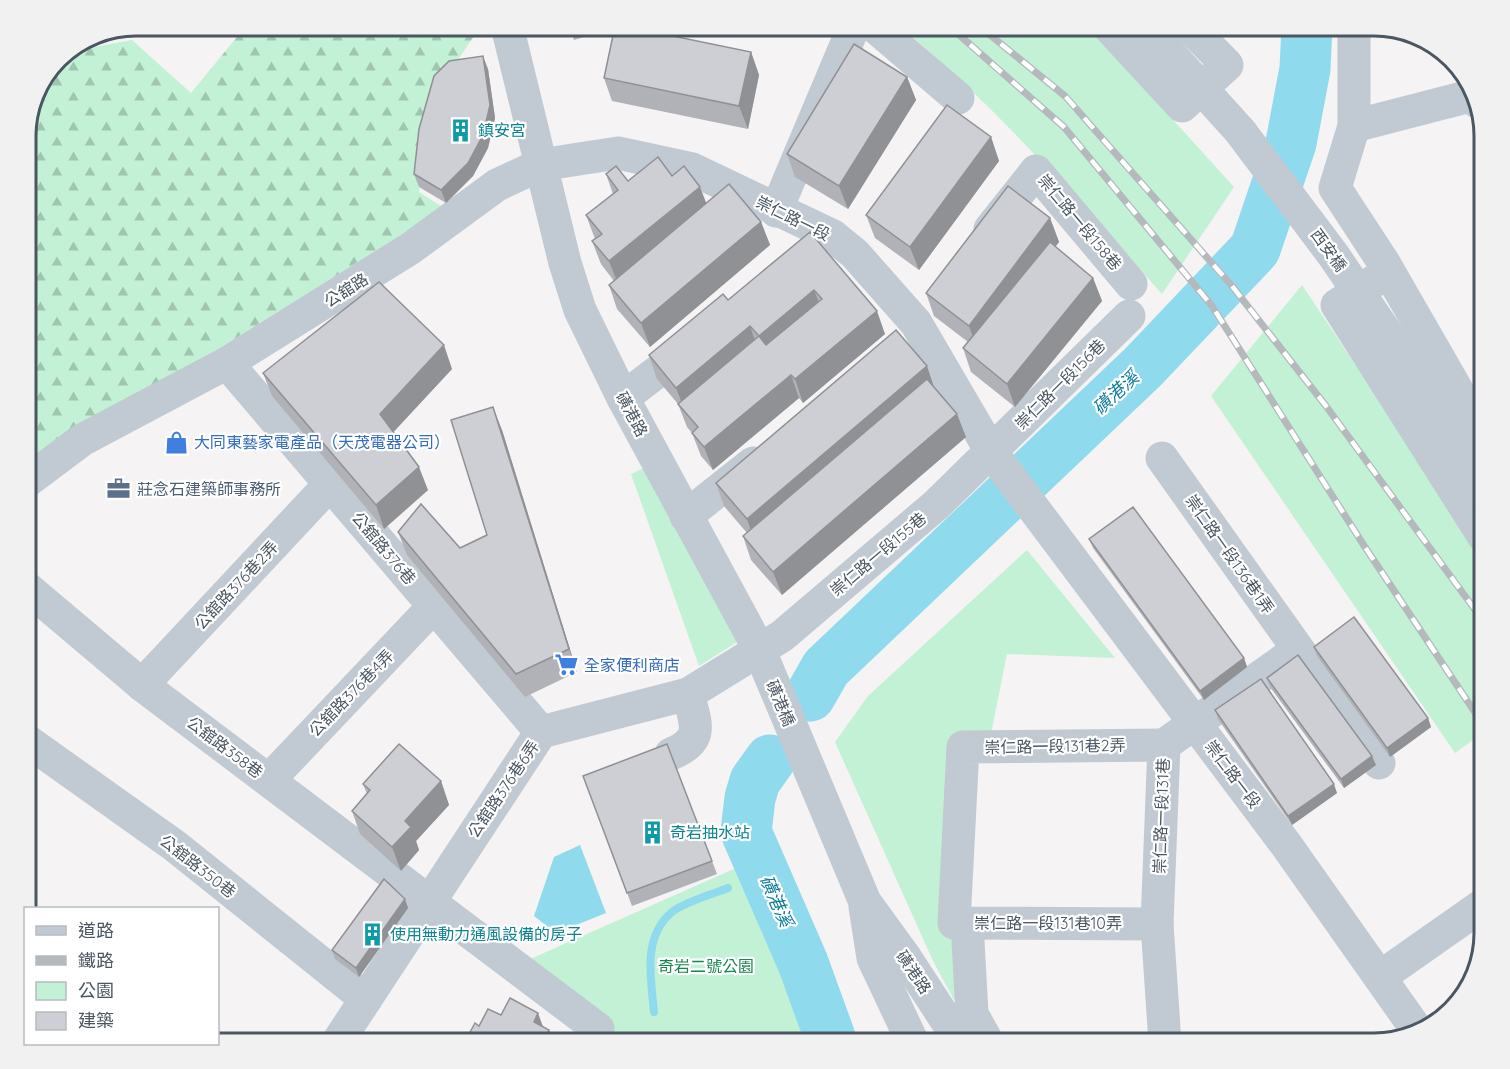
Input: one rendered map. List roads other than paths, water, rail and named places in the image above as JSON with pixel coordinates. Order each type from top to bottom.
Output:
[{"type":"street","points":[[509,36],[540,165]]},
{"type":"street","points":[[776,211],[850,36]]},
{"type":"street","points":[[886,36],[958,98]]},
{"type":"street","points":[[1117,36],[1182,106],[1227,65],[1199,36]]},
{"type":"street","name":"西安橋","points":[[1154,36],[1240,131],[1334,256],[1435,405],[1474,474]]},
{"type":"street","points":[[1354,36],[1354,126],[1335,188],[1388,272],[1474,418]]},
{"type":"street","points":[[1354,126],[1466,97]]},
{"type":"street","name":"崇仁路一段","points":[[540,165],[618,153],[692,169],[832,236],[855,254],[919,326],[999,463],[1195,723],[1413,1025]]},
{"type":"street","name":"公舘路","points":[[36,474],[82,440],[227,363],[411,248],[496,185],[540,165]]},
{"type":"street","name":"磺港路","points":[[540,165],[571,287],[623,398],[759,650]]},
{"type":"street","name":"崇仁路一段158巷","points":[[973,251],[1036,171],[1131,284]]},
{"type":"street","points":[[805,257],[832,236]]},
{"type":"street","points":[[1388,272],[1337,305],[1474,520]]},
{"type":"street","points":[[893,352],[919,326],[937,296]]},
{"type":"street","name":"崇仁路一段156巷","points":[[999,463],[1128,316]]},
{"type":"street","points":[[623,398],[714,328]]},
{"type":"street","name":"公舘路376巷","points":[[227,363],[541,732]]},
{"type":"street","points":[[686,516],[780,441]]},
{"type":"street","name":"崇仁路一段136巷1弄","points":[[1162,458],[1379,763]]},
{"type":"street","name":"崇仁路一段155巷","points":[[759,650],[791,628],[936,504],[999,463]]},
{"type":"street","name":"公舘路376巷2弄","points":[[142,685],[330,484]]},
{"type":"street","name":"公舘路358巷","points":[[36,595],[142,685],[598,1029],[597,1033]]},
{"type":"street","name":"公舘路376巷4弄","points":[[269,780],[434,606]]},
{"type":"street","name":"磺港橋","points":[[759,650],[803,756]]},
{"type":"street","name":"公舘路376巷6弄","points":[[344,1033],[541,732],[688,694],[759,650]]},
{"type":"street","name":"崇仁路一段131巷","points":[[1164,1033],[1157,924],[1164,745],[1298,650]]},
{"type":"street","points":[[672,754],[684,749],[693,741],[696,732],[688,694]]},
{"type":"street","name":"崇仁路一段131巷2弄","points":[[959,836],[963,747],[1164,745]]},
{"type":"street","name":"公舘路350巷","points":[[36,747],[175,846],[366,999]]},
{"type":"street","name":"磺港路","points":[[803,756],[865,902],[905,957],[954,1033]]},
{"type":"street","name":"崇仁路一段131巷10弄","points":[[959,836],[954,923],[1157,924]]},
{"type":"street","name":"磺港路","points":[[865,902],[873,958],[909,1033]]},
{"type":"street","points":[[1380,977],[1474,912]]},
{"type":"street","points":[[967,923],[972,1014],[982,1033]]},
{"type":"water","points":[[580,845],[606,913],[556,933],[534,916],[554,857]]},
{"type":"waterway","name":"磺港溪","points":[[810,696],[826,668],[1143,367],[1255,249],[1291,143],[1305,69],[1307,36]]},
{"type":"waterway","name":"磺港溪","points":[[770,760],[755,781],[750,798],[746,832],[803,963],[828,1033]]},
{"type":"waterway","points":[[654,1012],[650,972],[652,946],[662,922],[684,905],[728,888]]},
{"type":"railway","points":[[960,36],[1064,127],[1212,306],[1363,544],[1474,711]]},
{"type":"railway","points":[[991,36],[1065,96],[1232,286],[1326,406],[1474,608]]},
{"type":"place","name":"鎮安宮","points":[[460,130]]},
{"type":"place","name":"大同東藝家電產品（天茂電器公司）","points":[[176,442]]},
{"type":"place","name":"莊念石建築師事務所","points":[[119,489]]},
{"type":"place","name":"全家便利商店","points":[[566,665]]},
{"type":"place","name":"奇岩抽水站","points":[[652,832]]},
{"type":"place","name":"使用無動力通風設備的房子","points":[[372,934]]},
{"type":"park label","name":"奇岩二號公園","points":[[706,966]]}]
